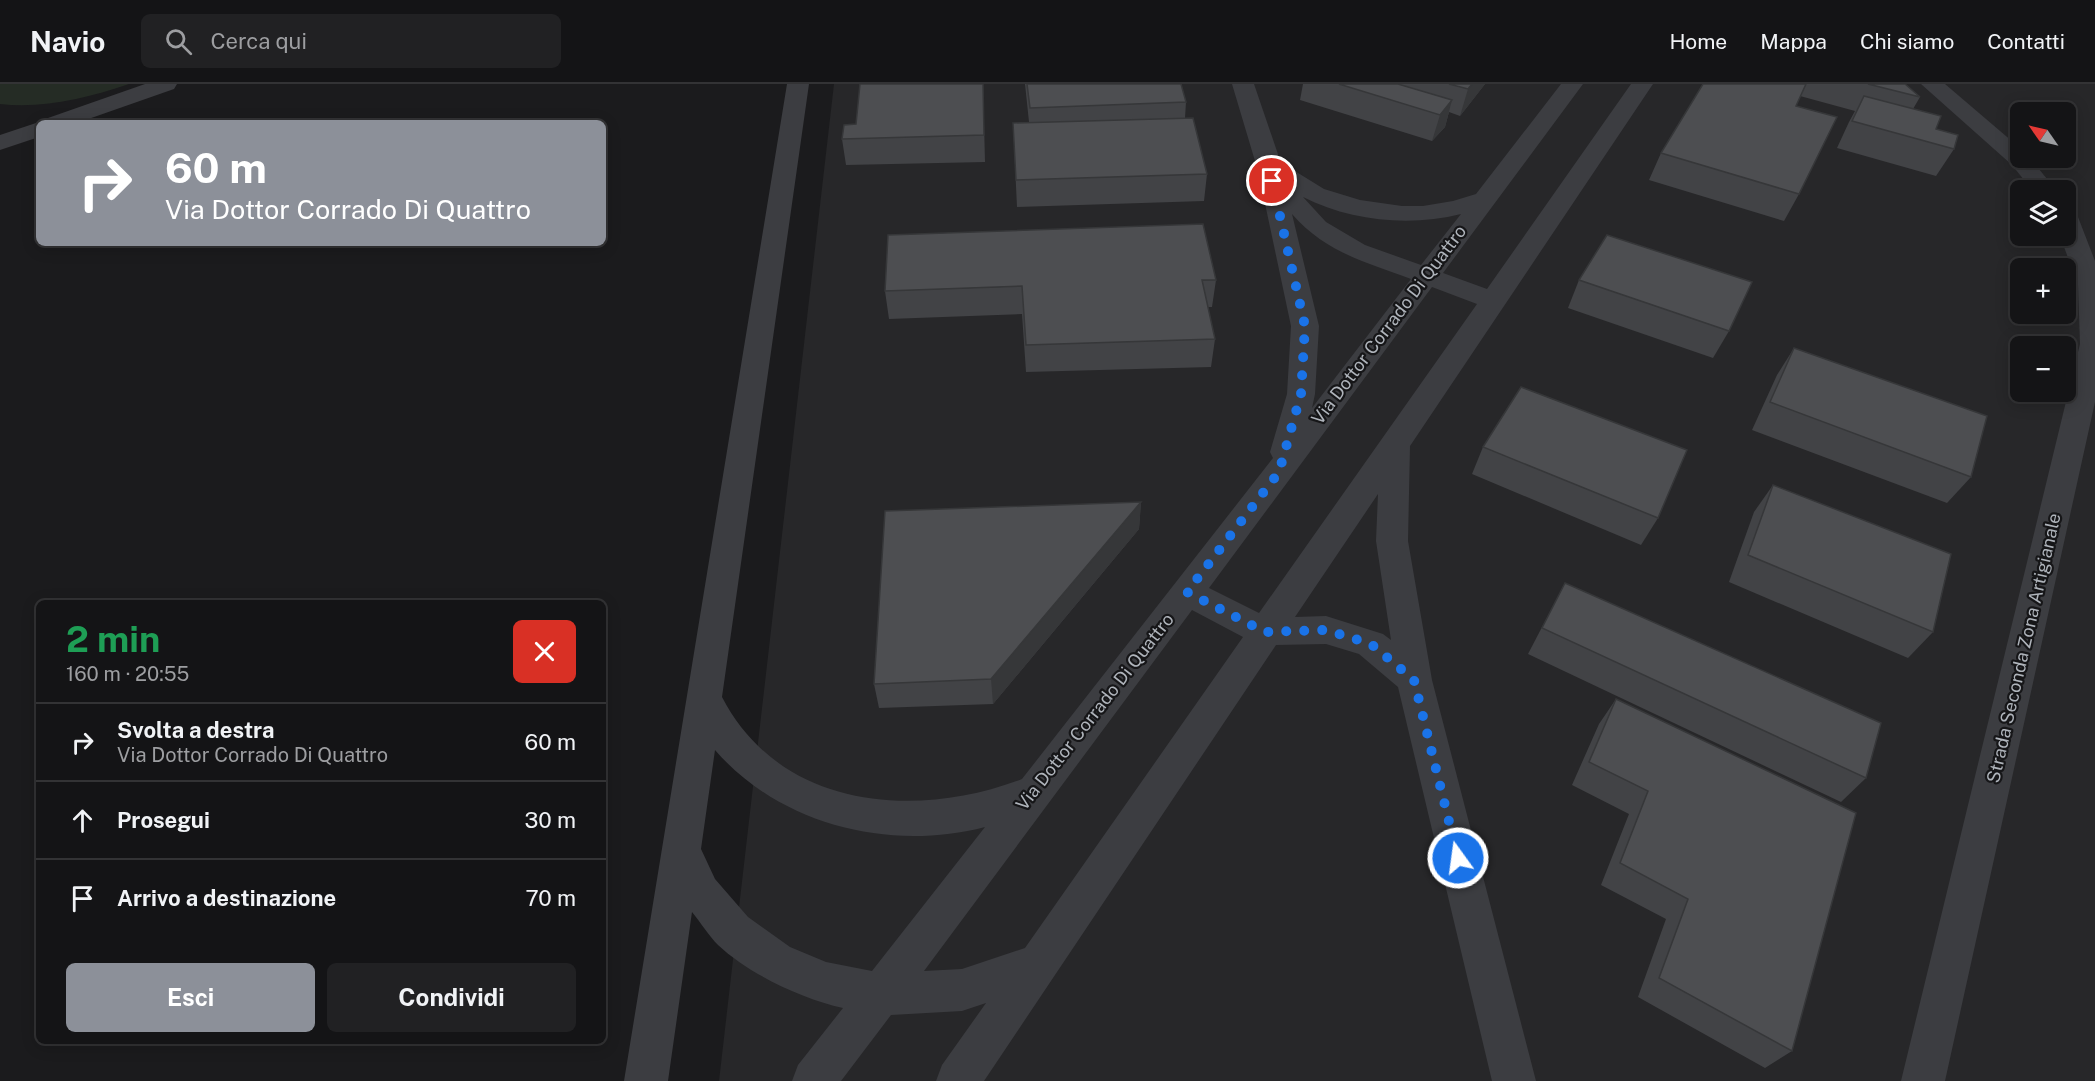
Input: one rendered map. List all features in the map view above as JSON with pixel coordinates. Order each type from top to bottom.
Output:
[{"type":"street","points":[[64,120],[166,84]]},
{"type":"street","points":[[646,1081],[706,700],[798,84]]},
{"type":"street","points":[[1243,84],[1268,161],[1305,326],[1301,394],[1279,472]]},
{"type":"street","name":"Via Dottor Corrado Di Quattro","points":[[814,1081],[1572,84]]},
{"type":"street","points":[[958,1081],[1642,84]]},
{"type":"street","points":[[1932,84],[2020,160],[2036,180]]},
{"type":"street","points":[[0,143],[36,130]]},
{"type":"street","points":[[1268,161],[1296,185],[1338,203],[1389,213],[1440,212],[1482,200]]},
{"type":"street","points":[[1268,161],[1293,201],[1317,227],[1356,250],[1493,301]]},
{"type":"street","name":"Strada Seconda Zona Artigianale","points":[[1923,1081],[2094,344],[2091,285],[2076,244]]},
{"type":"street","points":[[1395,444],[1392,541],[1414,680],[1514,1081]]},
{"type":"street","points":[[1187,592],[1265,632],[1326,630],[1371,644],[1414,680]]},
{"type":"street","points":[[706,700],[728,739],[762,774],[807,800],[861,816],[920,820],[979,812],[1033,792]]},
{"type":"street","points":[[681,850],[702,892],[733,931],[775,962],[825,983],[879,994],[962,990],[1038,964]]},
{"type":"shaded area","points":[[0,84],[129,84],[98,94],[49,104],[16,105],[0,104]]},
{"type":"shaded area","points":[[834,84],[2095,84],[2095,1081],[719,1081]]},
{"type":"building","points":[[860,84],[983,84],[984,135],[842,139],[844,125],[856,124]]},
{"type":"building","points":[[1027,84],[1181,84],[1186,102],[1030,108]]},
{"type":"building","points":[[1339,84],[1398,84],[1452,100],[1440,115]]},
{"type":"building","points":[[1449,84],[1472,84],[1468,89]]},
{"type":"building","points":[[1703,84],[1806,84],[1796,106],[1837,117],[1799,194],[1661,153]]},
{"type":"building","points":[[1868,84],[1905,84],[1920,97]]},
{"type":"building","points":[[1864,96],[1941,116],[1936,129],[1958,135],[1954,149],[1852,121]]},
{"type":"building","points":[[1193,118],[1207,174],[1016,180],[1013,123]]},
{"type":"building","points":[[1203,224],[1216,280],[1202,280],[1215,339],[1026,345],[1022,286],[885,291],[888,235]]},
{"type":"building","points":[[1607,235],[1752,282],[1729,331],[1579,280]]},
{"type":"building","points":[[1794,348],[1987,416],[1971,477],[1770,402]]},
{"type":"building","points":[[1521,387],[1687,450],[1658,518],[1483,447]]},
{"type":"building","points":[[1773,485],[1951,554],[1933,632],[1748,555]]},
{"type":"building","points":[[1141,502],[991,679],[874,684],[885,511]]},
{"type":"building","points":[[1565,583],[1881,723],[1866,778],[1542,628]]},
{"type":"building","points":[[1616,699],[1856,813],[1792,1051],[1659,978],[1688,899],[1620,863],[1648,791],[1589,762]]},
{"type":"route","points":[[1272,181],[1305,326],[1301,394],[1279,472],[1187,592],[1265,632],[1326,630],[1371,644],[1414,680],[1458,858]]}]
